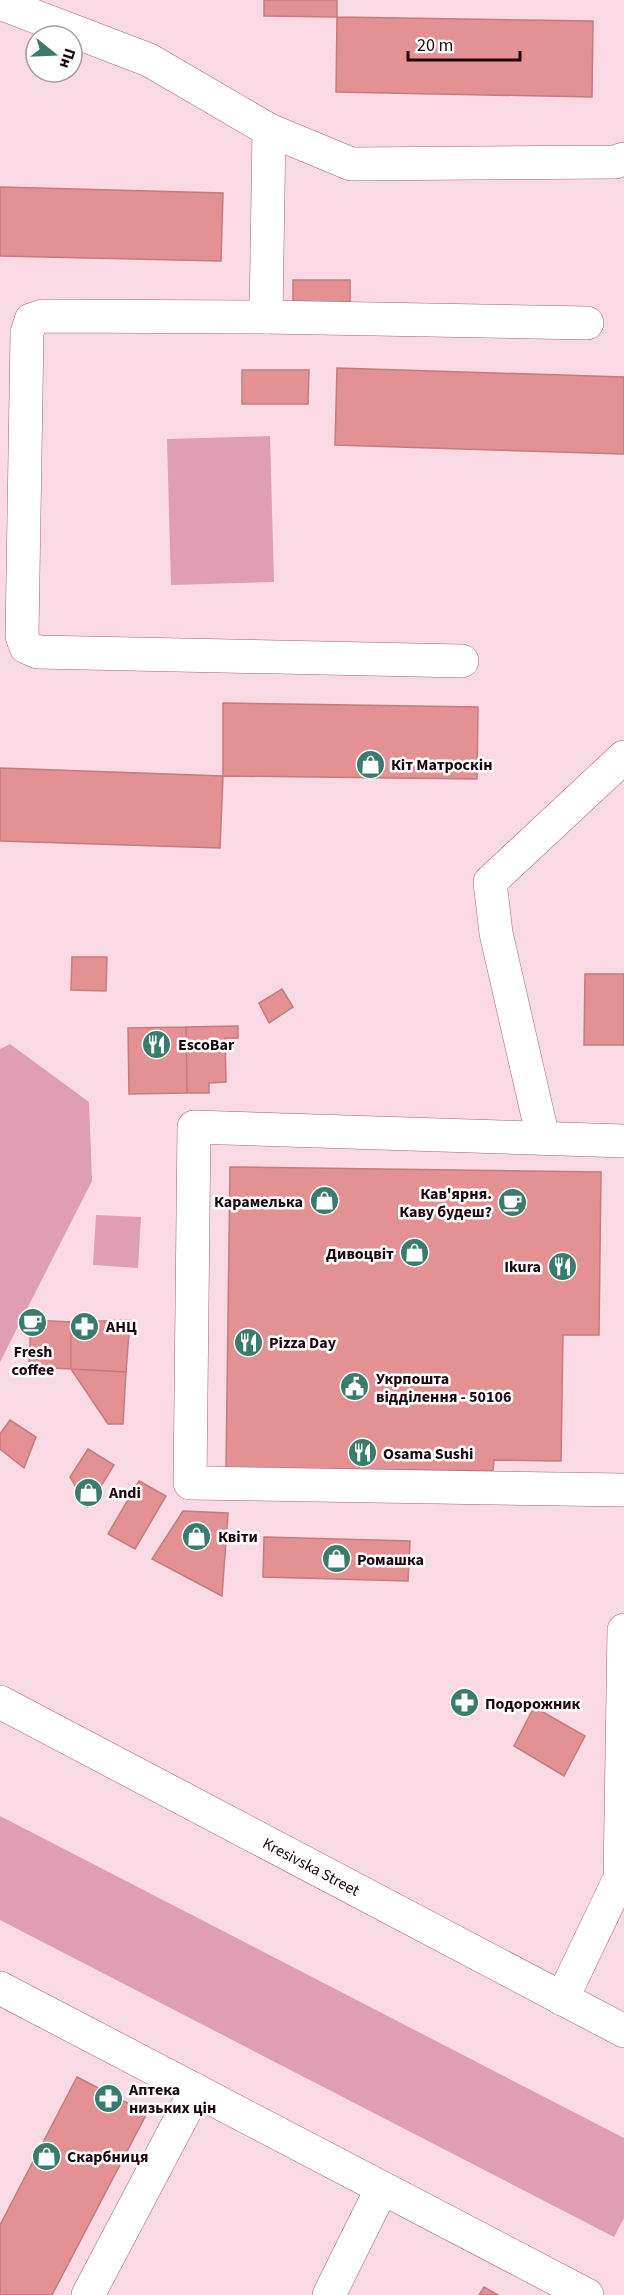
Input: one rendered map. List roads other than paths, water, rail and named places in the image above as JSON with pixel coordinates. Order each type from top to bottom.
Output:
[{"type":"street","points":[[0,3],[149,60],[269,130],[351,164],[615,162],[624,159]]},
{"type":"street","points":[[266,317],[269,130]]},
{"type":"street","points":[[462,661],[39,652],[26,647],[21,636],[27,333],[31,321],[43,316],[266,317],[587,323]]},
{"type":"street","points":[[543,1138],[496,933],[490,882],[624,757]]},
{"type":"street","points":[[624,1141],[194,1127],[190,1482],[624,1490]]},
{"type":"street","points":[[562,1999],[620,1878],[624,1630]]},
{"type":"street","name":"Kresivska Street","points":[[0,1702],[624,2031]]},
{"type":"street","points":[[0,1988],[587,2295]]},
{"type":"street","points":[[88,2295],[196,2090]]},
{"type":"street","points":[[329,2295],[382,2188]]},
{"type":"place","name":"Кiт Матроскін","points":[[370,764]]},
{"type":"place","name":"EscoBar","points":[[157,1044]]},
{"type":"place","name":"Карамелька","points":[[324,1201]]},
{"type":"place","name":"Кав'ярня. Каву будеш?","points":[[513,1202]]},
{"type":"place","name":"Дивоцвіт","points":[[415,1253]]},
{"type":"place","name":"Ikura","points":[[562,1266]]},
{"type":"place","name":"Fresh coffee","points":[[33,1323]]},
{"type":"place","name":"АНЦ","points":[[85,1326]]},
{"type":"place","name":"Pizza Day","points":[[248,1342]]},
{"type":"place","name":"Укрпошта відділення - 50106","points":[[355,1387]]},
{"type":"place","name":"Osama Sushi","points":[[362,1453]]},
{"type":"place","name":"Andi","points":[[88,1492]]},
{"type":"place","name":"Квіти","points":[[197,1536]]},
{"type":"place","name":"Ромашка","points":[[336,1559]]},
{"type":"place","name":"Подорожник","points":[[464,1703]]},
{"type":"place","name":"Аптека низьких цін","points":[[108,2098]]},
{"type":"place","name":"Скарбниця","points":[[46,2156]]}]
